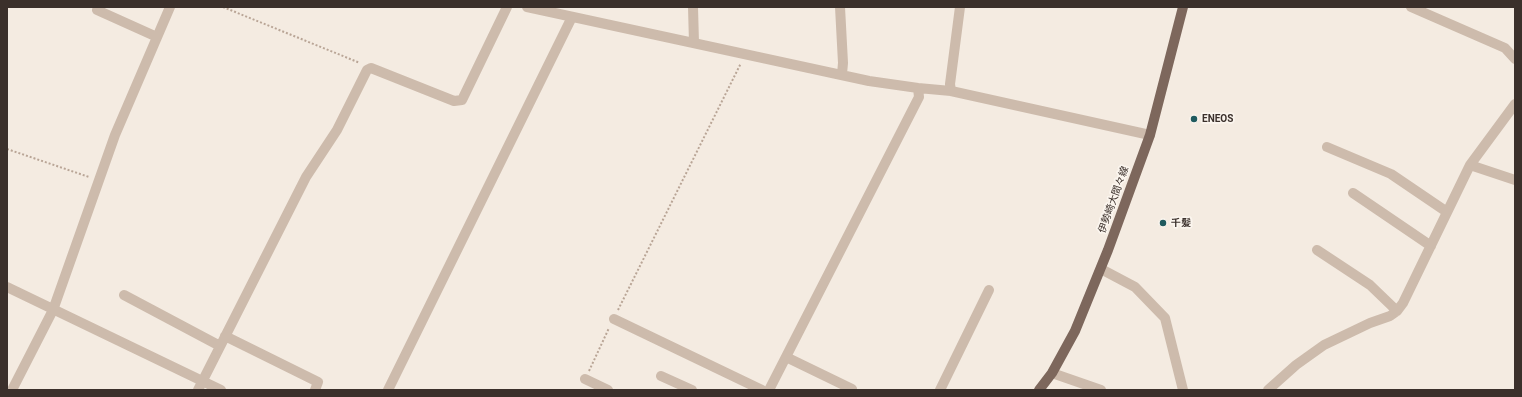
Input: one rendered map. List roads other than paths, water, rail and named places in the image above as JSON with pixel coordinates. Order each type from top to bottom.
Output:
[{"type":"main road","name":"伊勢崎大間々線","points":[[1039,390],[1052,373],[1075,331],[1100,269],[1150,134],[1183,7]]},
{"type":"street","points":[[12,390],[53,310],[115,134],[170,7]]},
{"type":"street","points":[[200,385],[306,177],[337,130],[367,70],[371,68],[454,101],[462,100],[507,7]]},
{"type":"street","points":[[527,7],[544,9],[572,17],[746,53],[869,81],[951,91],[1150,134]]},
{"type":"street","points":[[693,7],[694,42]]},
{"type":"street","points":[[840,7],[843,63],[842,74]]},
{"type":"street","points":[[951,91],[950,84],[960,7]]},
{"type":"street","points":[[1411,7],[1505,48],[1515,59]]},
{"type":"street","points":[[97,10],[157,37]]},
{"type":"street","points":[[388,390],[572,17]]},
{"type":"street","points":[[614,319],[770,389],[919,97],[918,88]]},
{"type":"street","points":[[1268,390],[1296,365],[1324,346],[1370,323],[1390,316],[1397,311],[1403,303],[1470,165],[1515,104]]},
{"type":"street","points":[[1327,147],[1391,174],[1447,212]]},
{"type":"street","points":[[1470,165],[1515,180]]},
{"type":"street","points":[[1353,193],[1431,246]]},
{"type":"street","points":[[1317,250],[1370,285],[1397,311]]},
{"type":"street","points":[[1100,269],[1135,287],[1165,318],[1183,390]]},
{"type":"street","points":[[7,287],[200,385],[221,390]]},
{"type":"street","points":[[940,390],[989,290]]},
{"type":"street","points":[[124,295],[220,346]]},
{"type":"street","points":[[225,336],[318,382],[315,390]]},
{"type":"street","points":[[786,357],[852,389]]},
{"type":"street","points":[[1052,373],[1100,390]]},
{"type":"street","points":[[661,376],[692,390]]},
{"type":"street","points":[[585,379],[608,390]]},
{"type":"place","name":"ENEOS","points":[[1194,119]]},
{"type":"place","name":"千髪","points":[[1163,223]]}]
